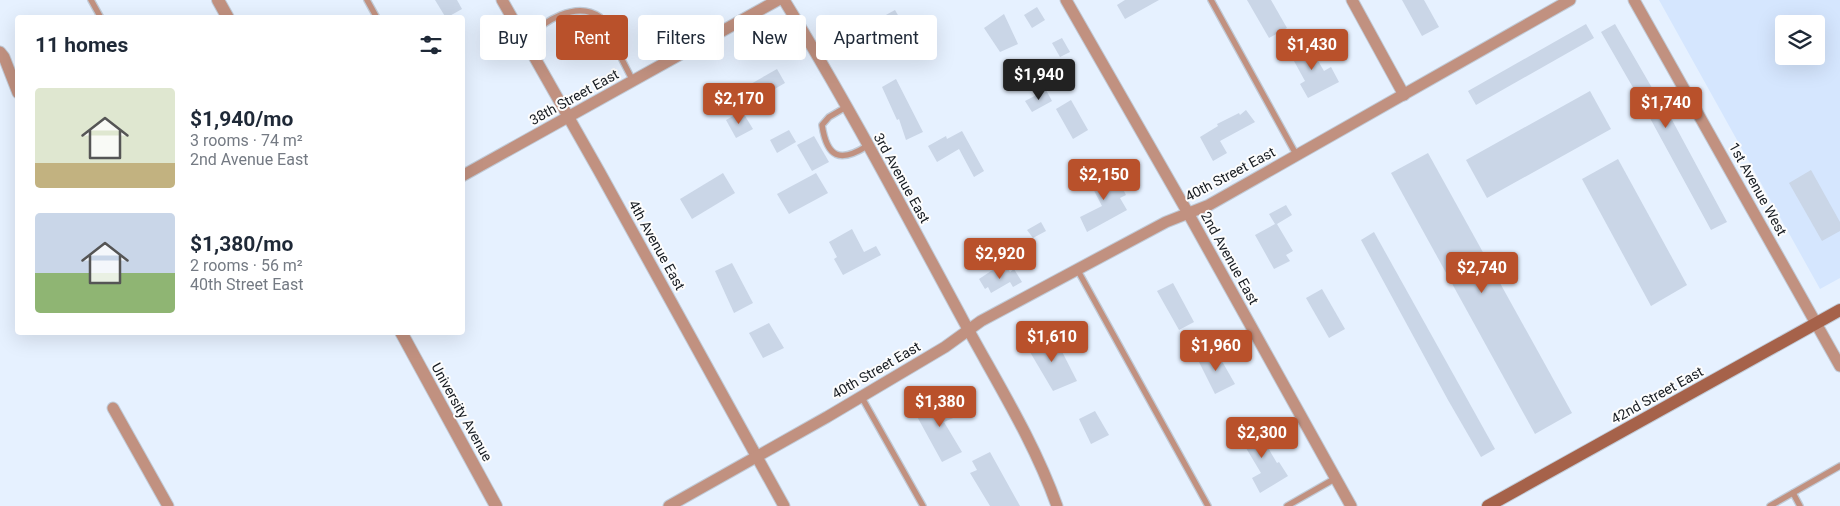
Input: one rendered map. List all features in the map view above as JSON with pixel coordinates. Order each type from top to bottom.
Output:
[{"type":"main road","name":"42nd Street East","points":[[1488,506],[1840,310]]},
{"type":"street","points":[[218,0],[226,15]]},
{"type":"street","name":"4th Avenue East","points":[[502,0],[510,15]]},
{"type":"street","name":"38th Street East","points":[[465,174],[778,0]]},
{"type":"street","name":"3rd Avenue East","points":[[784,0],[868,146],[969,330],[1035,454],[1057,506]]},
{"type":"street","name":"2nd Avenue East","points":[[1066,0],[1352,506]]},
{"type":"street","points":[[1352,0],[1404,96]]},
{"type":"street","name":"40th Street East","points":[[669,506],[946,347],[981,321],[1166,222],[1209,205],[1404,96],[1570,0]]},
{"type":"street","name":"1st Avenue West","points":[[1634,0],[1840,366]]},
{"type":"street","points":[[0,52],[15,86]]},
{"type":"street","name":"4th Avenue East","points":[[536,60],[784,506]]},
{"type":"street","name":"University Avenue","points":[[403,335],[496,506]]},
{"type":"street","points":[[113,408],[168,506]]},
{"type":"lane","points":[[91,0],[99,15]]},
{"type":"lane","points":[[367,0],[375,15]]},
{"type":"lane","points":[[1211,0],[1297,156]]},
{"type":"lane","points":[[580,3],[594,8],[633,81]]},
{"type":"lane","points":[[546,20],[564,7],[572,5]]},
{"type":"lane","points":[[846,107],[829,117],[822,125],[824,140],[829,149],[840,156],[852,156],[868,146]]},
{"type":"lane","points":[[1078,269],[1208,506]]},
{"type":"lane","points":[[861,396],[923,506]]},
{"type":"lane","points":[[1770,506],[1840,466]]},
{"type":"lane","points":[[1287,506],[1336,478]]},
{"type":"lane","points":[[1793,493],[1800,506]]},
{"type":"shaded area","points":[[1659,0],[1840,0],[1840,278],[1820,289]]},
{"type":"building","points":[[435,0],[457,0],[462,9],[451,15],[444,15]]},
{"type":"building","points":[[1125,0],[1159,0],[1125,19],[1117,5]]},
{"type":"building","points":[[1247,0],[1271,0],[1287,28],[1269,38]]},
{"type":"building","points":[[1402,0],[1424,0],[1439,27],[1422,36]]},
{"type":"building","points":[[1037,7],[1045,20],[1032,28],[1024,15]]},
{"type":"building","points":[[895,10],[898,15],[886,15]]},
{"type":"building","points":[[1004,14],[1018,44],[1000,52],[984,28]]},
{"type":"building","points":[[1586,24],[1594,38],[1476,105],[1468,91]]},
{"type":"building","points":[[1615,24],[1655,93],[1657,92],[1727,222],[1711,230],[1601,32]]},
{"type":"building","points":[[1062,38],[1070,52],[1060,57],[1052,43]]},
{"type":"building","points":[[1307,42],[1324,71],[1331,67],[1339,82],[1308,98],[1300,84],[1305,81],[1289,52]]},
{"type":"building","points":[[777,69],[785,83],[757,99],[749,85]]},
{"type":"building","points":[[896,79],[923,132],[906,140],[899,119],[897,120],[882,87]]},
{"type":"building","points":[[1046,90],[1052,101],[1032,112],[1025,101]]},
{"type":"building","points":[[1590,91],[1611,129],[1487,198],[1466,160]]},
{"type":"building","points":[[1071,100],[1088,130],[1073,139],[1056,109]]},
{"type":"building","points":[[1246,110],[1255,122],[1220,141],[1227,153],[1213,161],[1200,137],[1218,126],[1217,124],[1239,113],[1240,115]]},
{"type":"building","points":[[742,111],[753,129],[736,138],[726,120]]},
{"type":"building","points":[[789,130],[796,142],[777,153],[770,140]]},
{"type":"building","points":[[962,131],[984,171],[974,177],[959,149],[937,162],[928,146],[946,136],[947,139]]},
{"type":"building","points":[[814,136],[829,162],[812,171],[797,145]]},
{"type":"building","points":[[1428,153],[1572,413],[1535,434],[1391,173]]},
{"type":"building","points":[[1618,159],[1687,285],[1651,306],[1582,179]]},
{"type":"building","points":[[1105,170],[1114,186],[1120,183],[1126,195],[1120,198],[1127,210],[1087,232],[1080,217],[1102,206],[1088,179]]},
{"type":"building","points":[[1811,170],[1840,222],[1840,231],[1822,241],[1789,183]]},
{"type":"building","points":[[723,173],[735,193],[692,219],[680,199]]},
{"type":"building","points":[[816,173],[828,193],[789,214],[777,194]]},
{"type":"building","points":[[1286,205],[1292,215],[1277,224],[1293,251],[1286,255],[1290,261],[1274,269],[1255,235],[1275,224],[1269,214]]},
{"type":"building","points":[[1041,222],[1046,231],[1033,238],[1027,230]]},
{"type":"building","points":[[852,229],[864,252],[876,246],[881,255],[843,275],[834,259],[837,257],[829,242]]},
{"type":"building","points":[[1374,232],[1495,449],[1481,457],[1361,240]]},
{"type":"building","points":[[732,263],[753,303],[734,313],[715,271]]},
{"type":"building","points":[[994,269],[998,275],[1008,269],[1010,272],[1014,269],[1022,282],[1013,287],[1010,282],[991,293],[988,287],[985,289],[979,279]]},
{"type":"building","points":[[1173,283],[1194,322],[1179,330],[1157,291]]},
{"type":"building","points":[[1322,289],[1345,329],[1329,338],[1306,298]]},
{"type":"building","points":[[769,323],[784,348],[763,358],[749,333]]},
{"type":"building","points":[[1053,334],[1077,381],[1053,391],[1027,347]]},
{"type":"building","points":[[1215,349],[1235,384],[1215,394],[1197,358]]},
{"type":"building","points":[[950,399],[960,415],[944,422],[962,452],[942,462],[914,411],[931,402],[934,407]]},
{"type":"building","points":[[1095,411],[1109,435],[1091,444],[1079,419]]},
{"type":"building","points":[[1254,424],[1277,463],[1279,462],[1288,476],[1260,493],[1252,478],[1261,473],[1237,433]]},
{"type":"building","points":[[990,452],[1020,506],[990,506],[970,473],[977,470],[972,461]]}]
